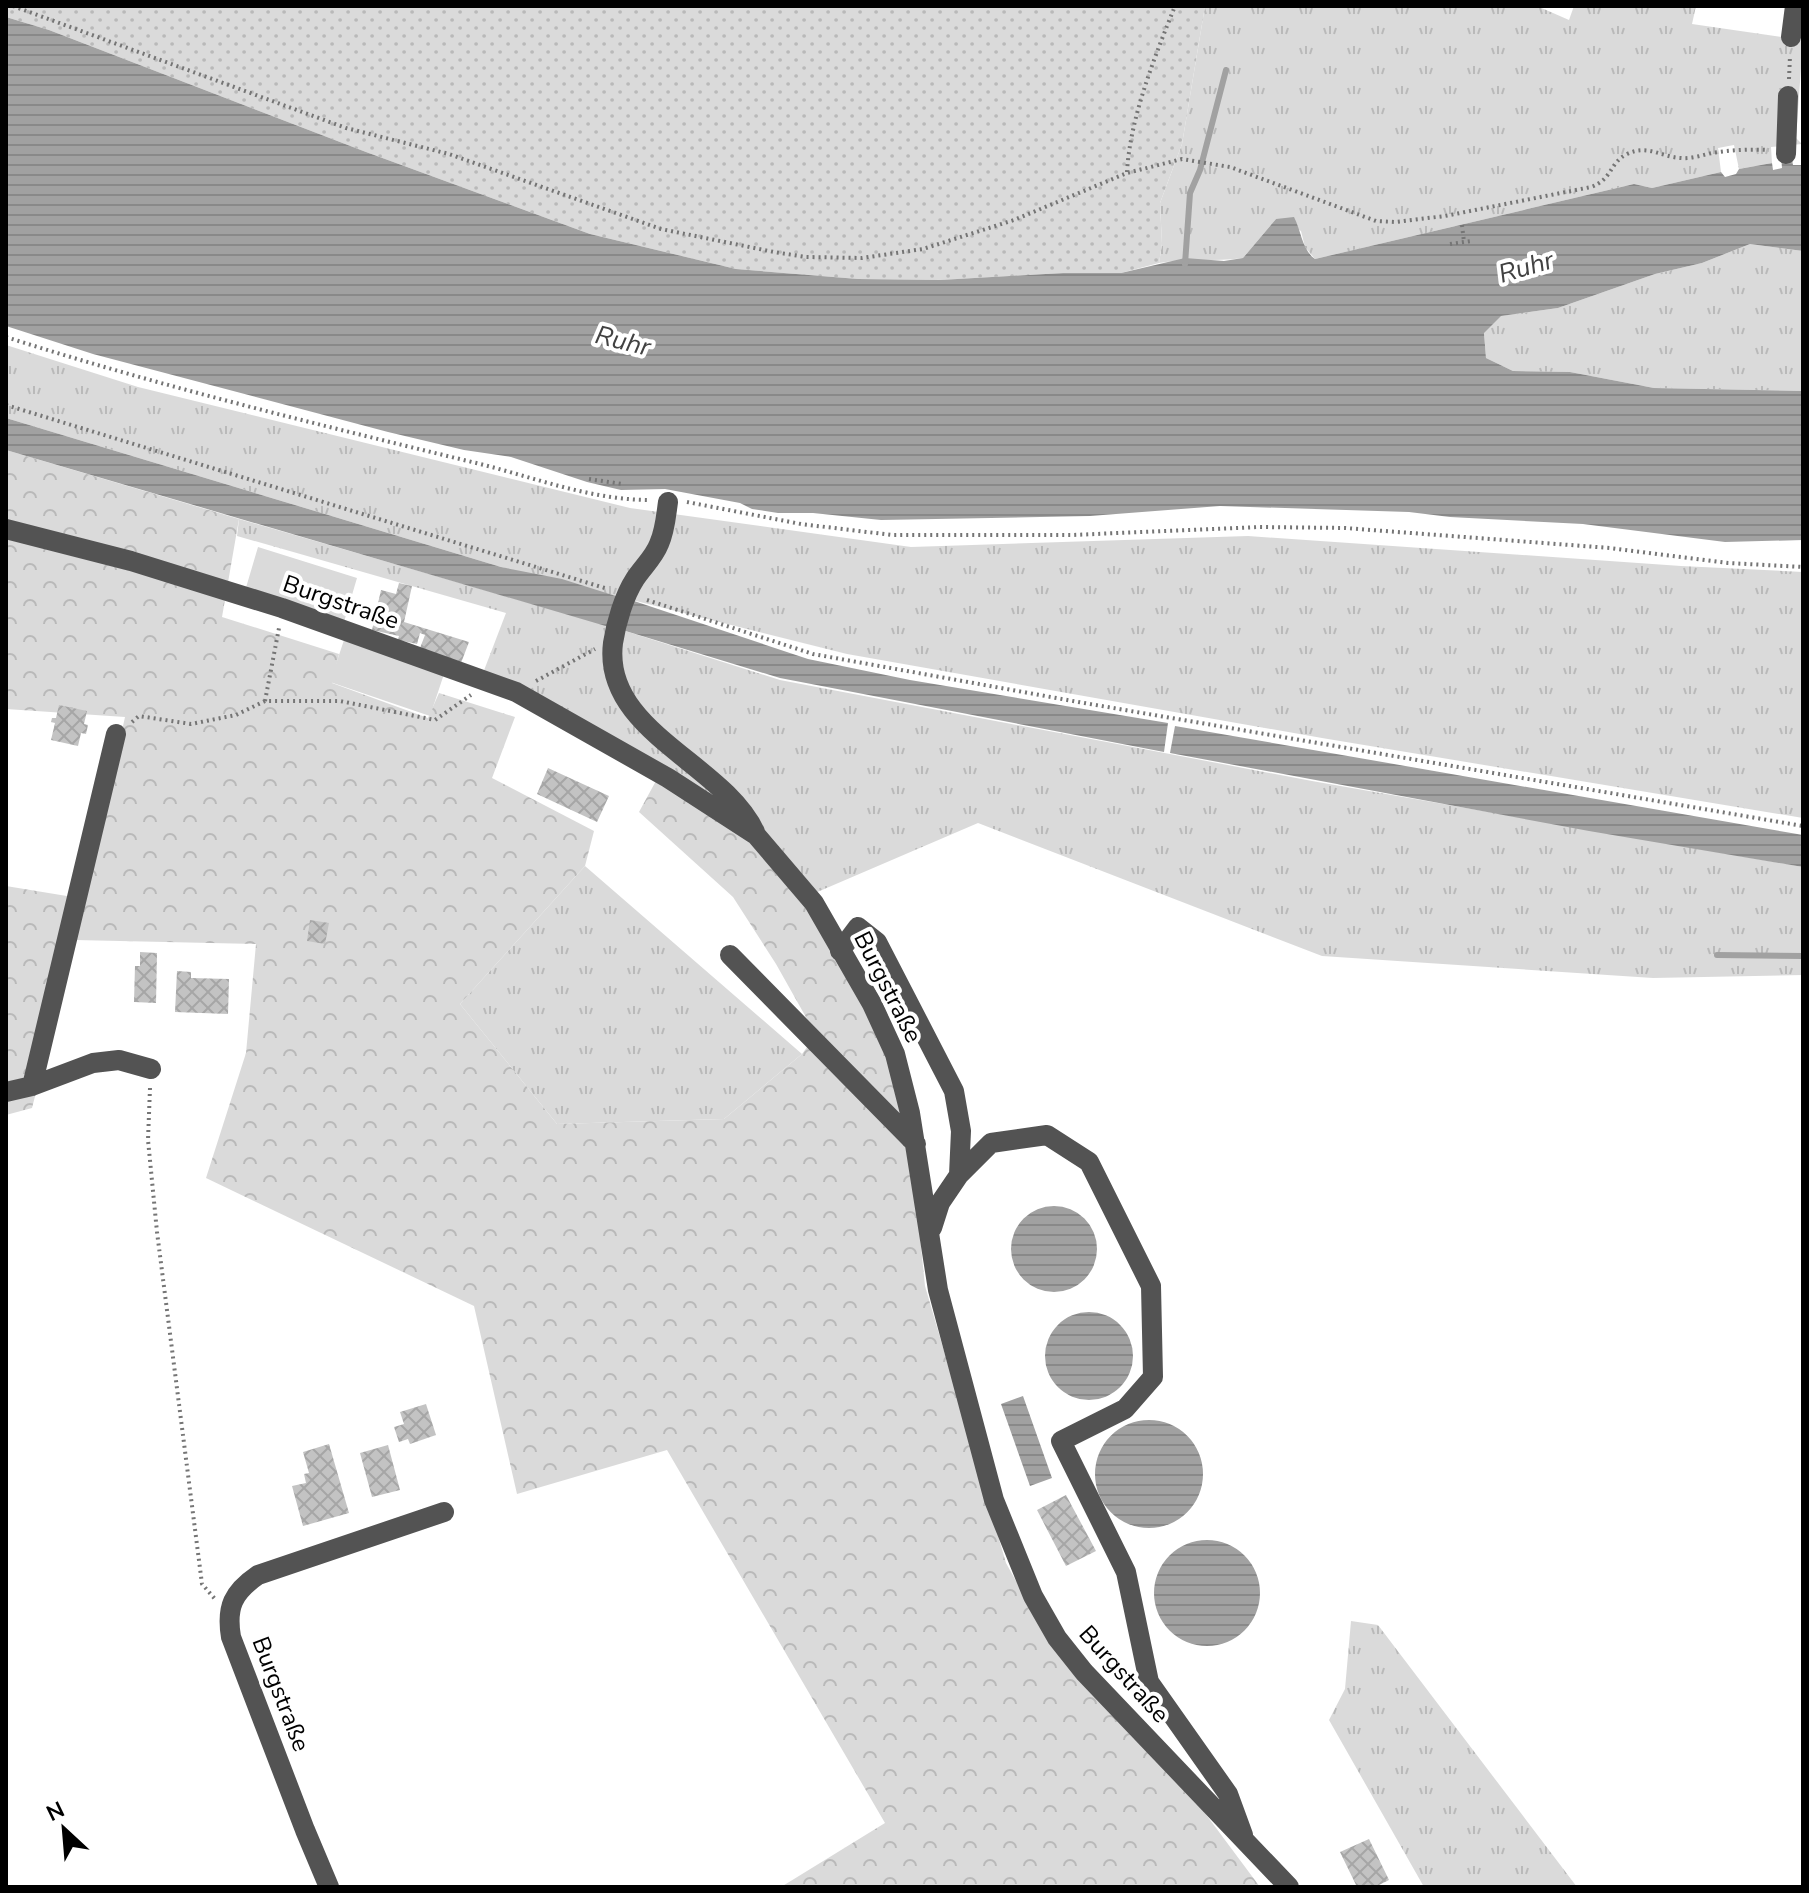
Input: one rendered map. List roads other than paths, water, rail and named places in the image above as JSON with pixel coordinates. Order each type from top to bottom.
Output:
[{"type":"street","points":[[1791,37],[1795,6],[1803,7]]},
{"type":"street","points":[[1786,151],[1788,96]]},
{"type":"street","points":[[668,502],[660,543],[628,595],[613,639],[614,670],[631,706],[667,744],[735,800],[748,816],[756,835]]},
{"type":"street","name":"Burgstraße","points":[[6,529],[131,561],[282,608],[516,692],[656,770],[756,835],[814,903],[872,1004],[895,1054],[916,1144],[938,1290],[994,1500],[1033,1596],[1057,1638],[1084,1672],[1289,1887]]},
{"type":"street","points":[[32,1086],[116,734]]},
{"type":"street","points":[[840,951],[852,940],[858,927],[877,942],[954,1091],[961,1131],[959,1175]]},
{"type":"street","points":[[730,955],[916,1144]]},
{"type":"street","points":[[6,1092],[32,1086],[93,1063],[119,1060],[151,1069]]},
{"type":"street","points":[[930,1235],[940,1203],[959,1175],[991,1143],[1047,1135],[1089,1162],[1151,1286],[1153,1377],[1125,1409],[1061,1441],[1126,1572],[1149,1682],[1228,1794],[1245,1843]]},
{"type":"street","name":"Burgstraße","points":[[329,1887],[231,1637],[228,1617],[243,1585],[258,1575],[444,1512]]},
{"type":"water","name":"Ruhr","points":[[6,17],[49,30],[590,234],[736,269],[858,279],[940,280],[1121,273],[1185,258],[1224,261],[1243,258],[1276,219],[1294,217],[1304,245],[1315,259],[1634,184],[1652,188],[1721,172],[1725,177],[1736,174],[1739,169],[1772,163],[1773,170],[1782,168],[1781,155],[1791,154],[1793,165],[1801,165],[1803,159],[1803,251],[1750,244],[1702,263],[1655,274],[1558,308],[1501,316],[1484,333],[1486,358],[1513,371],[1570,372],[1654,388],[1803,391],[1803,540],[1725,542],[1583,524],[1409,512],[1220,506],[1090,516],[881,520],[778,513],[665,489],[621,490],[511,457],[464,450],[388,432],[93,354],[6,326]]},
{"type":"water","points":[[6,418],[501,567],[562,579],[619,597],[609,627],[6,450]]},
{"type":"water","points":[[631,600],[808,659],[910,680],[1168,723],[1164,752],[780,678],[619,629]]},
{"type":"water","points":[[1175,726],[1803,835],[1803,867],[1589,831],[1170,753]]},
{"type":"water","points":[[1054,1206],[1078,1213],[1090,1225],[1097,1249],[1090,1273],[1078,1285],[1054,1292],[1030,1285],[1018,1273],[1011,1249],[1018,1225],[1030,1213]]},
{"type":"water","points":[[1089,1312],[1114,1319],[1126,1331],[1133,1356],[1126,1381],[1114,1393],[1089,1400],[1064,1393],[1052,1381],[1045,1356],[1052,1331],[1064,1319]]},
{"type":"water","points":[[1023,1396],[1052,1478],[1030,1486],[1001,1404]]},
{"type":"water","points":[[1149,1420],[1170,1424],[1187,1436],[1199,1453],[1203,1474],[1199,1495],[1187,1512],[1170,1524],[1149,1528],[1128,1524],[1111,1512],[1099,1495],[1095,1474],[1099,1453],[1111,1436],[1128,1424]]},
{"type":"water","points":[[1207,1540],[1227,1544],[1244,1556],[1256,1573],[1260,1593],[1256,1613],[1244,1630],[1227,1642],[1207,1646],[1187,1642],[1170,1630],[1158,1613],[1154,1593],[1158,1573],[1170,1556],[1187,1544]]},
{"type":"waterway","points":[[1185,264],[1190,193],[1200,170],[1226,70]]},
{"type":"waterway","points":[[1717,955],[1803,956]]}]
